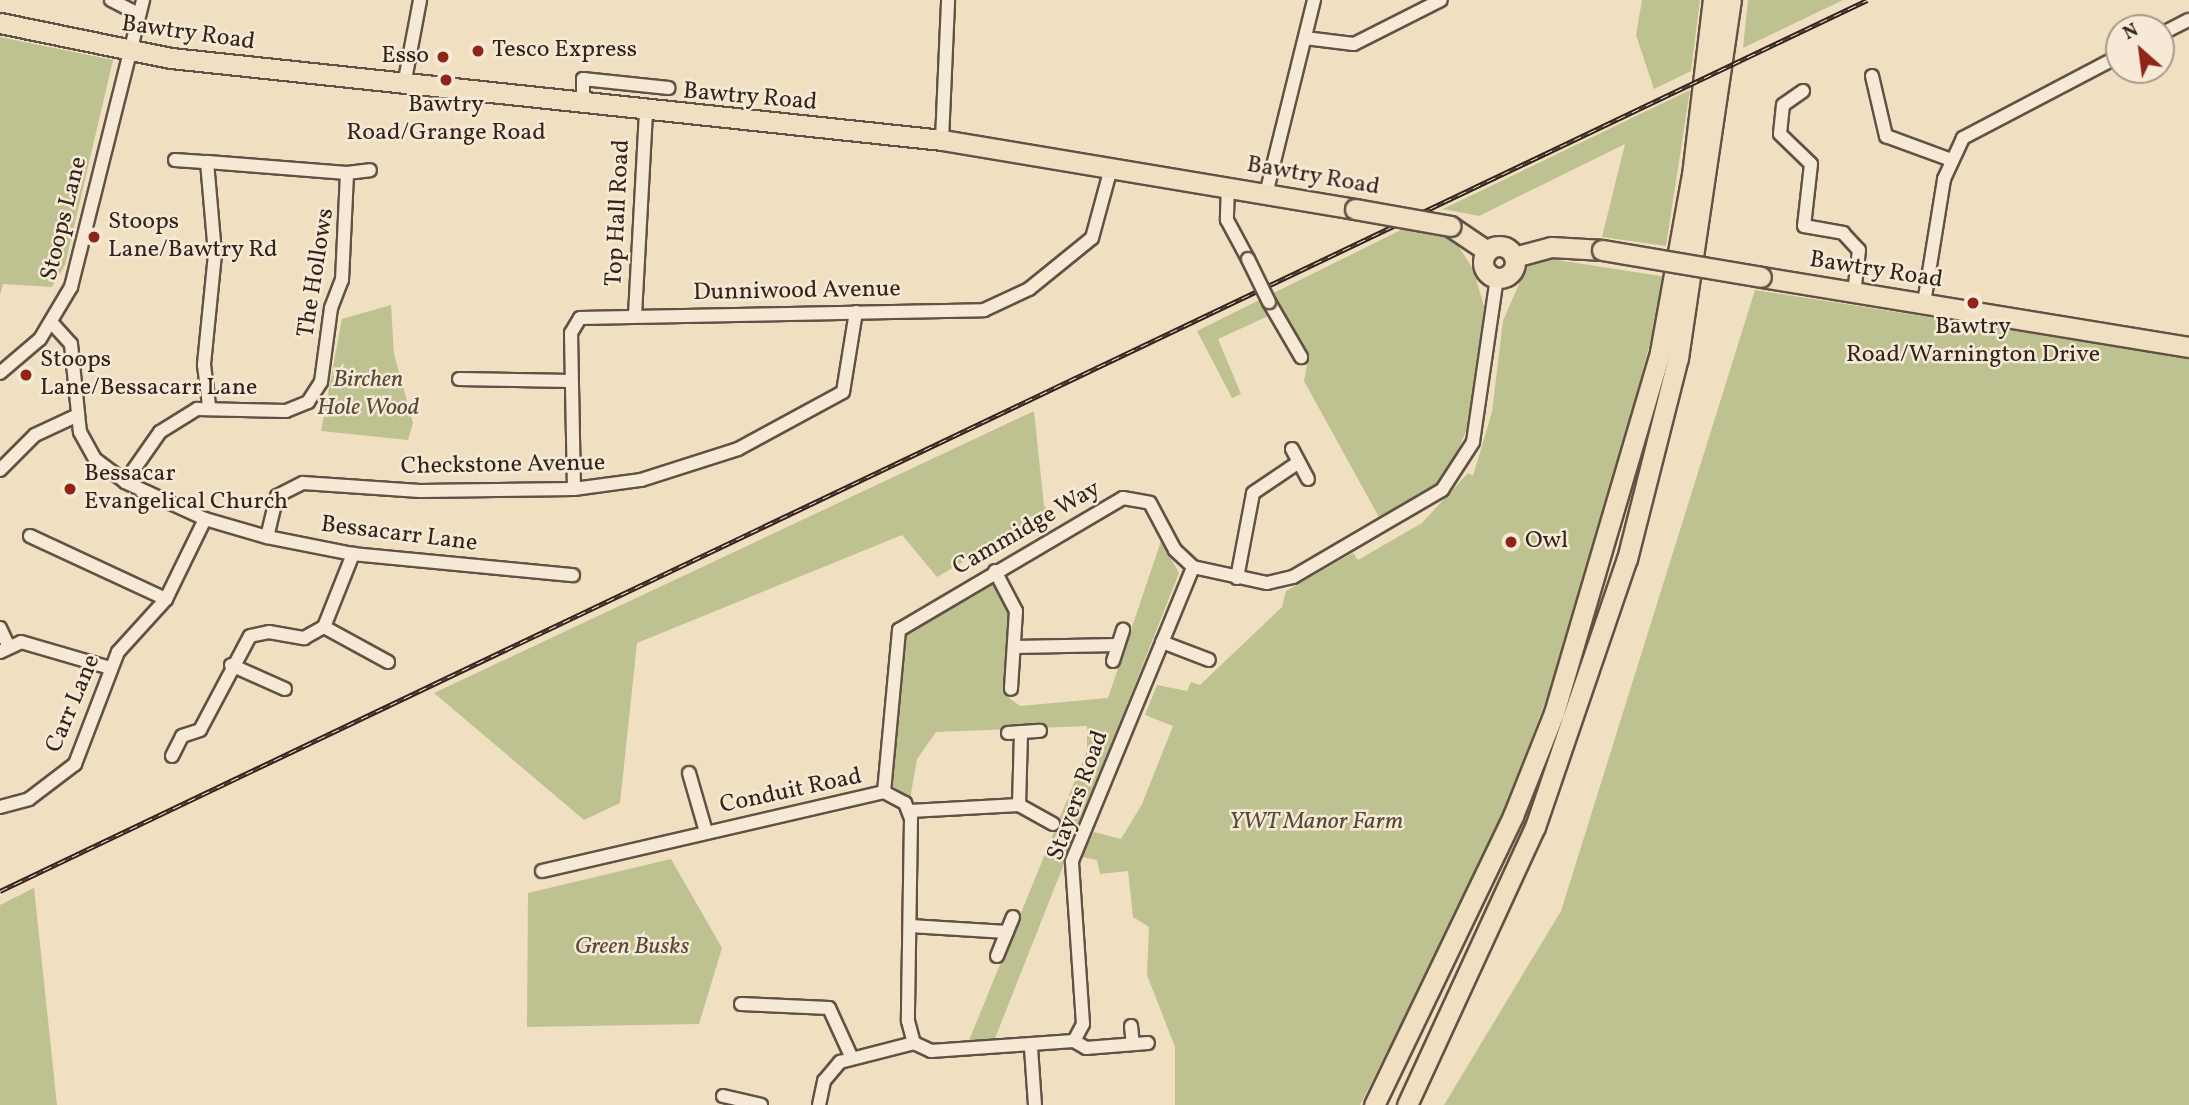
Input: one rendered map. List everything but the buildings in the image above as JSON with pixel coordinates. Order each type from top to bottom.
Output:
[{"type":"highway","points":[[1374,1105],[1513,816],[1558,702],[1660,352],[1692,175],[1713,0]]},
{"type":"highway","points":[[1407,1105],[1535,827],[1627,559],[1678,358],[1731,0]]},
{"type":"highway","name":"Bawtry Road","points":[[0,23],[126,51],[646,113],[942,140],[1228,186],[1450,226],[1487,251],[1502,246],[1514,257],[1552,247],[1602,250],[1854,294],[2189,347]]},
{"type":"highway","points":[[1487,251],[1484,268],[1497,278],[1512,272],[1514,257]]},
{"type":"street","points":[[111,0],[139,14]]},
{"type":"street","name":"Stoops Lane","points":[[0,373],[52,323],[76,274],[126,51],[143,0]]},
{"type":"street","points":[[404,85],[421,0]]},
{"type":"street","points":[[942,140],[948,0]]},
{"type":"street","points":[[1266,194],[1314,0]]},
{"type":"street","points":[[1305,38],[1354,44],[1441,0]]},
{"type":"street","points":[[1924,303],[1950,159],[1970,132],[2105,63]]},
{"type":"street","points":[[1872,76],[1886,136],[1950,159]]},
{"type":"street","points":[[583,106],[583,79],[669,88]]},
{"type":"street","points":[[1803,91],[1783,105],[1780,134],[1811,164],[1804,226],[1843,233],[1859,250],[1854,294]]},
{"type":"street","name":"Top Hall Road","points":[[635,314],[646,113]]},
{"type":"street","name":"The Hollows","points":[[175,159],[347,173],[370,170]]},
{"type":"street","points":[[125,482],[160,432],[209,405],[205,365],[215,254],[208,162]]},
{"type":"street","name":"Dunniwood Avenue","points":[[574,489],[571,333],[580,318],[635,314],[964,312],[1006,303],[1092,238],[1111,168]]},
{"type":"street","name":"The Hollows","points":[[209,405],[297,408],[321,382],[331,308],[342,280],[347,173]]},
{"type":"street","points":[[1228,186],[1227,220],[1301,357]]},
{"type":"street","points":[[1193,567],[1267,583],[1293,577],[1442,491],[1473,442],[1497,278]]},
{"type":"street","name":"Checkstone Avenue","points":[[267,537],[277,496],[303,483],[420,491],[574,489],[641,480],[738,449],[834,400],[849,382],[856,312]]},
{"type":"street","name":"Bessacarr Lane","points":[[52,323],[71,344],[76,416],[95,459],[125,482],[205,519],[267,537],[353,554],[573,575]]},
{"type":"street","points":[[459,379],[571,381]]},
{"type":"street","points":[[0,470],[35,435],[76,416]]},
{"type":"street","points":[[1292,449],[1308,479]]},
{"type":"street","points":[[1237,578],[1253,493],[1299,462]]},
{"type":"street","name":"Cammidge Way","points":[[884,792],[893,639],[905,624],[1124,498],[1139,497],[1150,503],[1175,550],[1193,567]]},
{"type":"street","name":"Carr Lane","points":[[0,807],[29,799],[75,764],[110,668],[166,599],[205,519]]},
{"type":"street","points":[[30,536],[166,599]]},
{"type":"street","points":[[172,756],[182,736],[200,730],[231,665],[250,636],[269,632],[304,638],[324,627],[353,554]]},
{"type":"street","name":"Stayers Road","points":[[1074,1041],[1083,1024],[1072,861],[1193,567]]},
{"type":"street","points":[[995,571],[1016,611],[1011,690]]},
{"type":"street","points":[[324,627],[388,662]]},
{"type":"street","points":[[0,628],[4,648],[28,643],[110,668]]},
{"type":"street","points":[[1112,661],[1123,630]]},
{"type":"street","points":[[1161,642],[1209,660]]},
{"type":"street","points":[[1014,647],[1118,645]]},
{"type":"street","points":[[231,665],[285,689]]},
{"type":"street","points":[[1019,805],[1014,732],[1040,731]]},
{"type":"street","name":"Conduit Road","points":[[689,773],[706,832]]},
{"type":"street","points":[[884,792],[910,811],[1019,805],[1053,824]]},
{"type":"street","name":"Conduit Road","points":[[542,871],[884,792]]},
{"type":"street","points":[[910,811],[908,1021],[914,1043]]},
{"type":"street","points":[[997,956],[1013,917]]},
{"type":"street","points":[[910,926],[1007,932]]},
{"type":"street","points":[[741,1004],[829,1008],[851,1056]]},
{"type":"street","points":[[1131,1026],[1133,1044]]},
{"type":"street","points":[[819,1105],[827,1076],[851,1056],[914,1043],[931,1051],[1031,1048],[1074,1041],[1086,1048],[1149,1043]]},
{"type":"street","points":[[1031,1048],[1035,1105]]},
{"type":"street","points":[[723,1096],[739,1102],[761,1105]]},
{"type":"green space","points":[[1642,0],[1700,0],[1691,71],[1654,89],[1636,35]]},
{"type":"green space","points":[[1748,0],[1843,0],[1743,48]]},
{"type":"green space","points":[[0,37],[113,60],[65,265],[52,287],[3,284],[0,295]]},
{"type":"green space","points":[[1690,90],[1666,246],[1602,237],[1625,144],[1479,216],[1443,209]]},
{"type":"green space","points":[[1407,227],[1429,227],[1454,239],[1473,269],[1484,306],[1480,397],[1447,477],[1421,504],[1380,519],[1304,381],[1307,365],[1281,310],[1218,339],[1241,394],[1232,398],[1197,331]]},
{"type":"green space","name":"YWT Manor Farm","points":[[1531,256],[1667,277],[1582,606],[1485,859],[1360,1105],[1175,1105],[1175,1047],[1147,975],[1149,927],[1133,917],[1128,871],[1100,874],[1097,860],[1082,857],[1094,832],[1121,839],[1142,804],[1173,726],[1145,715],[1157,685],[1187,691],[1191,682],[1200,685],[1282,607],[1286,591],[1353,553],[1358,560],[1422,523],[1468,473],[1473,476],[1492,412],[1503,321]]},
{"type":"green space","points":[[1755,290],[2189,358],[2189,1105],[1444,1105],[1561,911]]},
{"type":"green space","name":"Birchen Hole Wood","points":[[391,305],[394,354],[413,423],[408,440],[321,431],[342,319]]},
{"type":"green space","points":[[1034,411],[1044,506],[1050,511],[937,577],[902,535],[637,643],[620,803],[584,820],[434,693]]},
{"type":"green space","points":[[1161,541],[1179,573],[994,1041],[968,1043],[1087,751],[1087,726],[936,732],[917,759],[910,799],[893,786],[900,643],[909,629],[994,582],[1008,610],[1003,693],[1020,706],[1108,698]]},
{"type":"green space","name":"Green Busks","points":[[671,859],[722,948],[699,1024],[527,1027],[528,893]]},
{"type":"green space","points":[[34,888],[57,1105],[0,1105],[0,905]]},
{"type":"railway","points":[[0,891],[1867,0]]},
{"type":"place","name":"Tesco Express","points":[[478,51]]},
{"type":"place","name":"Esso","points":[[443,57]]},
{"type":"place","name":"Bawtry Road/Grange Road","points":[[446,80]]},
{"type":"place","name":"Stoops Lane/Bawtry Rd","points":[[94,237]]},
{"type":"place","name":"Bawtry Road/Warnington Drive","points":[[1973,303]]},
{"type":"place","name":"Stoops Lane/Bessacarr Lane","points":[[26,375]]},
{"type":"place","name":"Bessacar Evangelical Church","points":[[70,489]]},
{"type":"place","name":"Owl","points":[[1511,542]]}]
